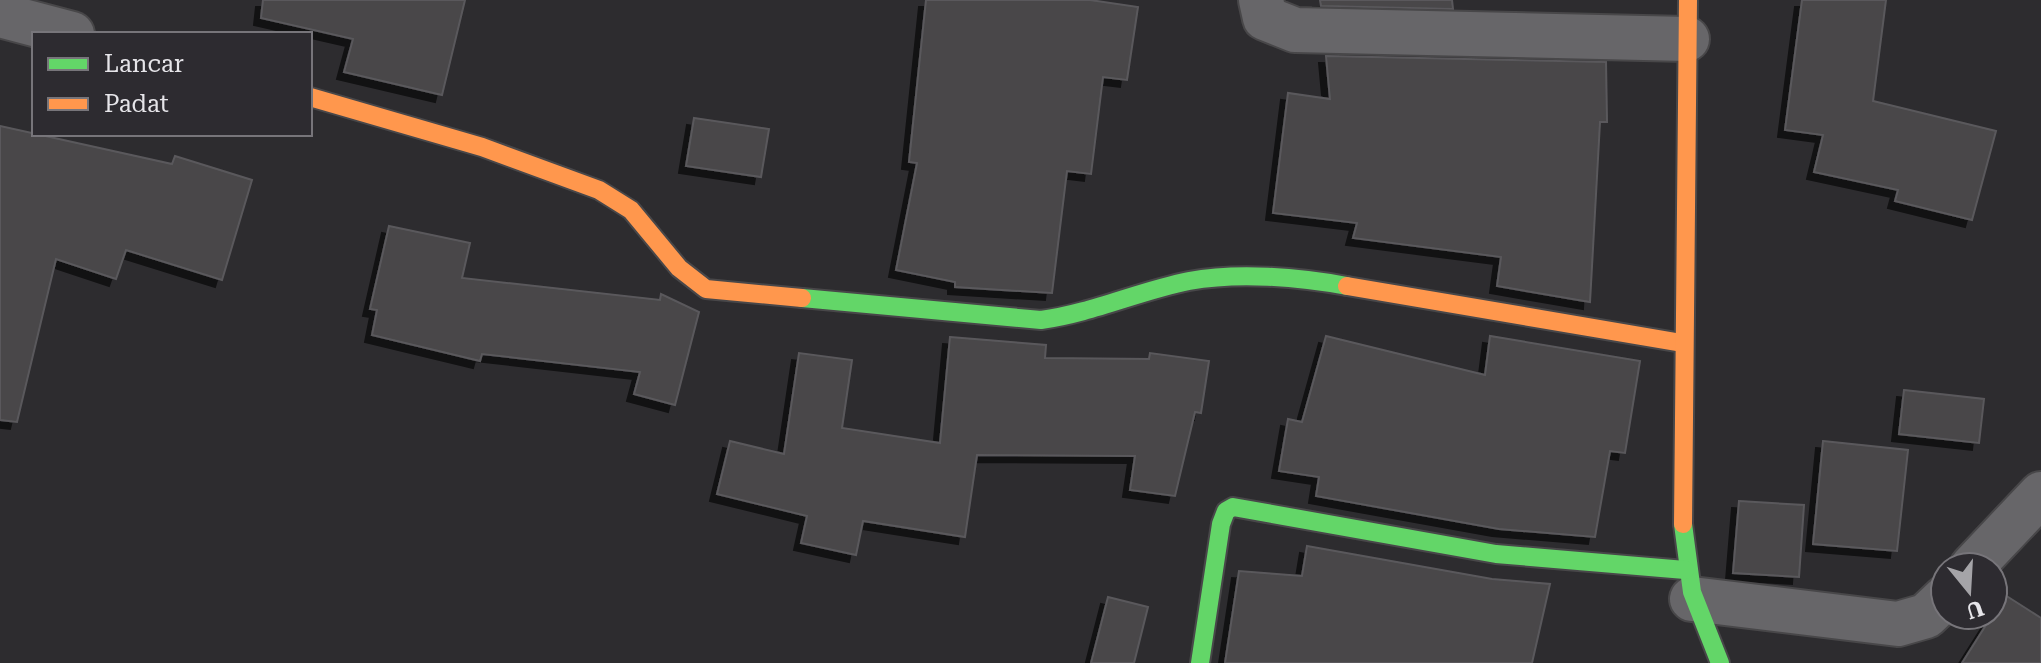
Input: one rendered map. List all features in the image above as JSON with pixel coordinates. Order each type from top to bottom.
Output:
[{"type":"street","points":[[1261,0],[1265,18],[1295,30],[1688,20],[1682,343],[1688,584],[1720,663]]},
{"type":"street","points":[[0,15],[64,32]]},
{"type":"street","points":[[312,98],[486,147],[613,197],[633,210],[653,231],[683,275],[706,289],[1041,320],[1064,317],[1190,281],[1270,278],[1337,284],[1682,343]]},
{"type":"street","points":[[1987,551],[2041,494]]},
{"type":"street","points":[[1200,663],[1221,524],[1226,511],[1233,507],[1496,554],[1688,584],[1898,624],[1929,613]]},
{"type":"building","points":[[263,0],[465,0],[442,95],[344,72],[353,39],[261,18]]},
{"type":"building","points":[[926,0],[1090,0],[1138,7],[1127,80],[1103,77],[1091,174],[1067,171],[1052,293],[955,287],[955,282],[896,270],[917,163],[909,162]]},
{"type":"building","points":[[1320,0],[1452,0],[1453,9],[1321,6]]},
{"type":"building","points":[[1802,0],[1886,0],[1873,101],[1996,131],[1972,220],[1895,201],[1898,190],[1814,172],[1823,135],[1785,130]]},
{"type":"building","points":[[1326,56],[1606,62],[1607,122],[1600,122],[1590,302],[1497,286],[1501,257],[1353,238],[1357,223],[1273,213],[1288,93],[1330,99]]},
{"type":"building","points":[[694,118],[769,129],[761,177],[686,166]]},
{"type":"building","points":[[0,126],[32,133],[32,136],[45,136],[172,164],[175,156],[252,180],[222,280],[126,250],[116,279],[56,259],[17,422],[0,420]]},
{"type":"building","points":[[389,226],[470,243],[462,278],[660,300],[661,294],[699,312],[675,405],[634,394],[640,372],[482,354],[480,361],[372,335],[377,310],[370,309]]},
{"type":"building","points":[[1326,336],[1485,375],[1490,336],[1640,361],[1625,453],[1610,451],[1595,537],[1499,529],[1316,496],[1319,477],[1279,471],[1288,419],[1302,422]]},
{"type":"building","points":[[950,337],[1046,345],[1045,358],[1149,359],[1150,353],[1209,361],[1201,413],[1195,412],[1175,496],[1130,490],[1135,456],[977,455],[965,537],[863,521],[856,555],[801,543],[807,516],[717,494],[730,441],[784,454],[799,353],[852,360],[842,428],[940,443]]},
{"type":"building","points":[[1904,390],[1984,399],[1979,443],[1899,434]]},
{"type":"building","points":[[1823,441],[1908,450],[1897,551],[1813,544]]},
{"type":"building","points":[[1739,501],[1804,505],[1799,577],[1733,573]]},
{"type":"building","points":[[1307,546],[1492,579],[1550,584],[1532,663],[1225,663],[1239,571],[1302,576]]},
{"type":"building","points":[[1108,597],[1148,607],[1134,663],[1091,663]]},
{"type":"building","points":[[2009,598],[2041,618],[2041,663],[1962,663],[1982,631],[2009,631]]},
{"type":"traffic: fast","points":[[802,298],[1041,320],[1170,285],[1208,278],[1268,277],[1347,286]]},
{"type":"traffic: fast","points":[[1200,663],[1221,524],[1226,511],[1233,507],[1496,554],[1685,570]]},
{"type":"traffic: fast","points":[[1683,524],[1692,592],[1720,663]]},
{"type":"traffic: slow","points":[[1683,524],[1688,0]]},
{"type":"traffic: slow","points":[[312,98],[482,147],[599,190],[631,210],[679,268],[706,289],[802,298]]},
{"type":"traffic: slow","points":[[1347,286],[1682,343]]}]
